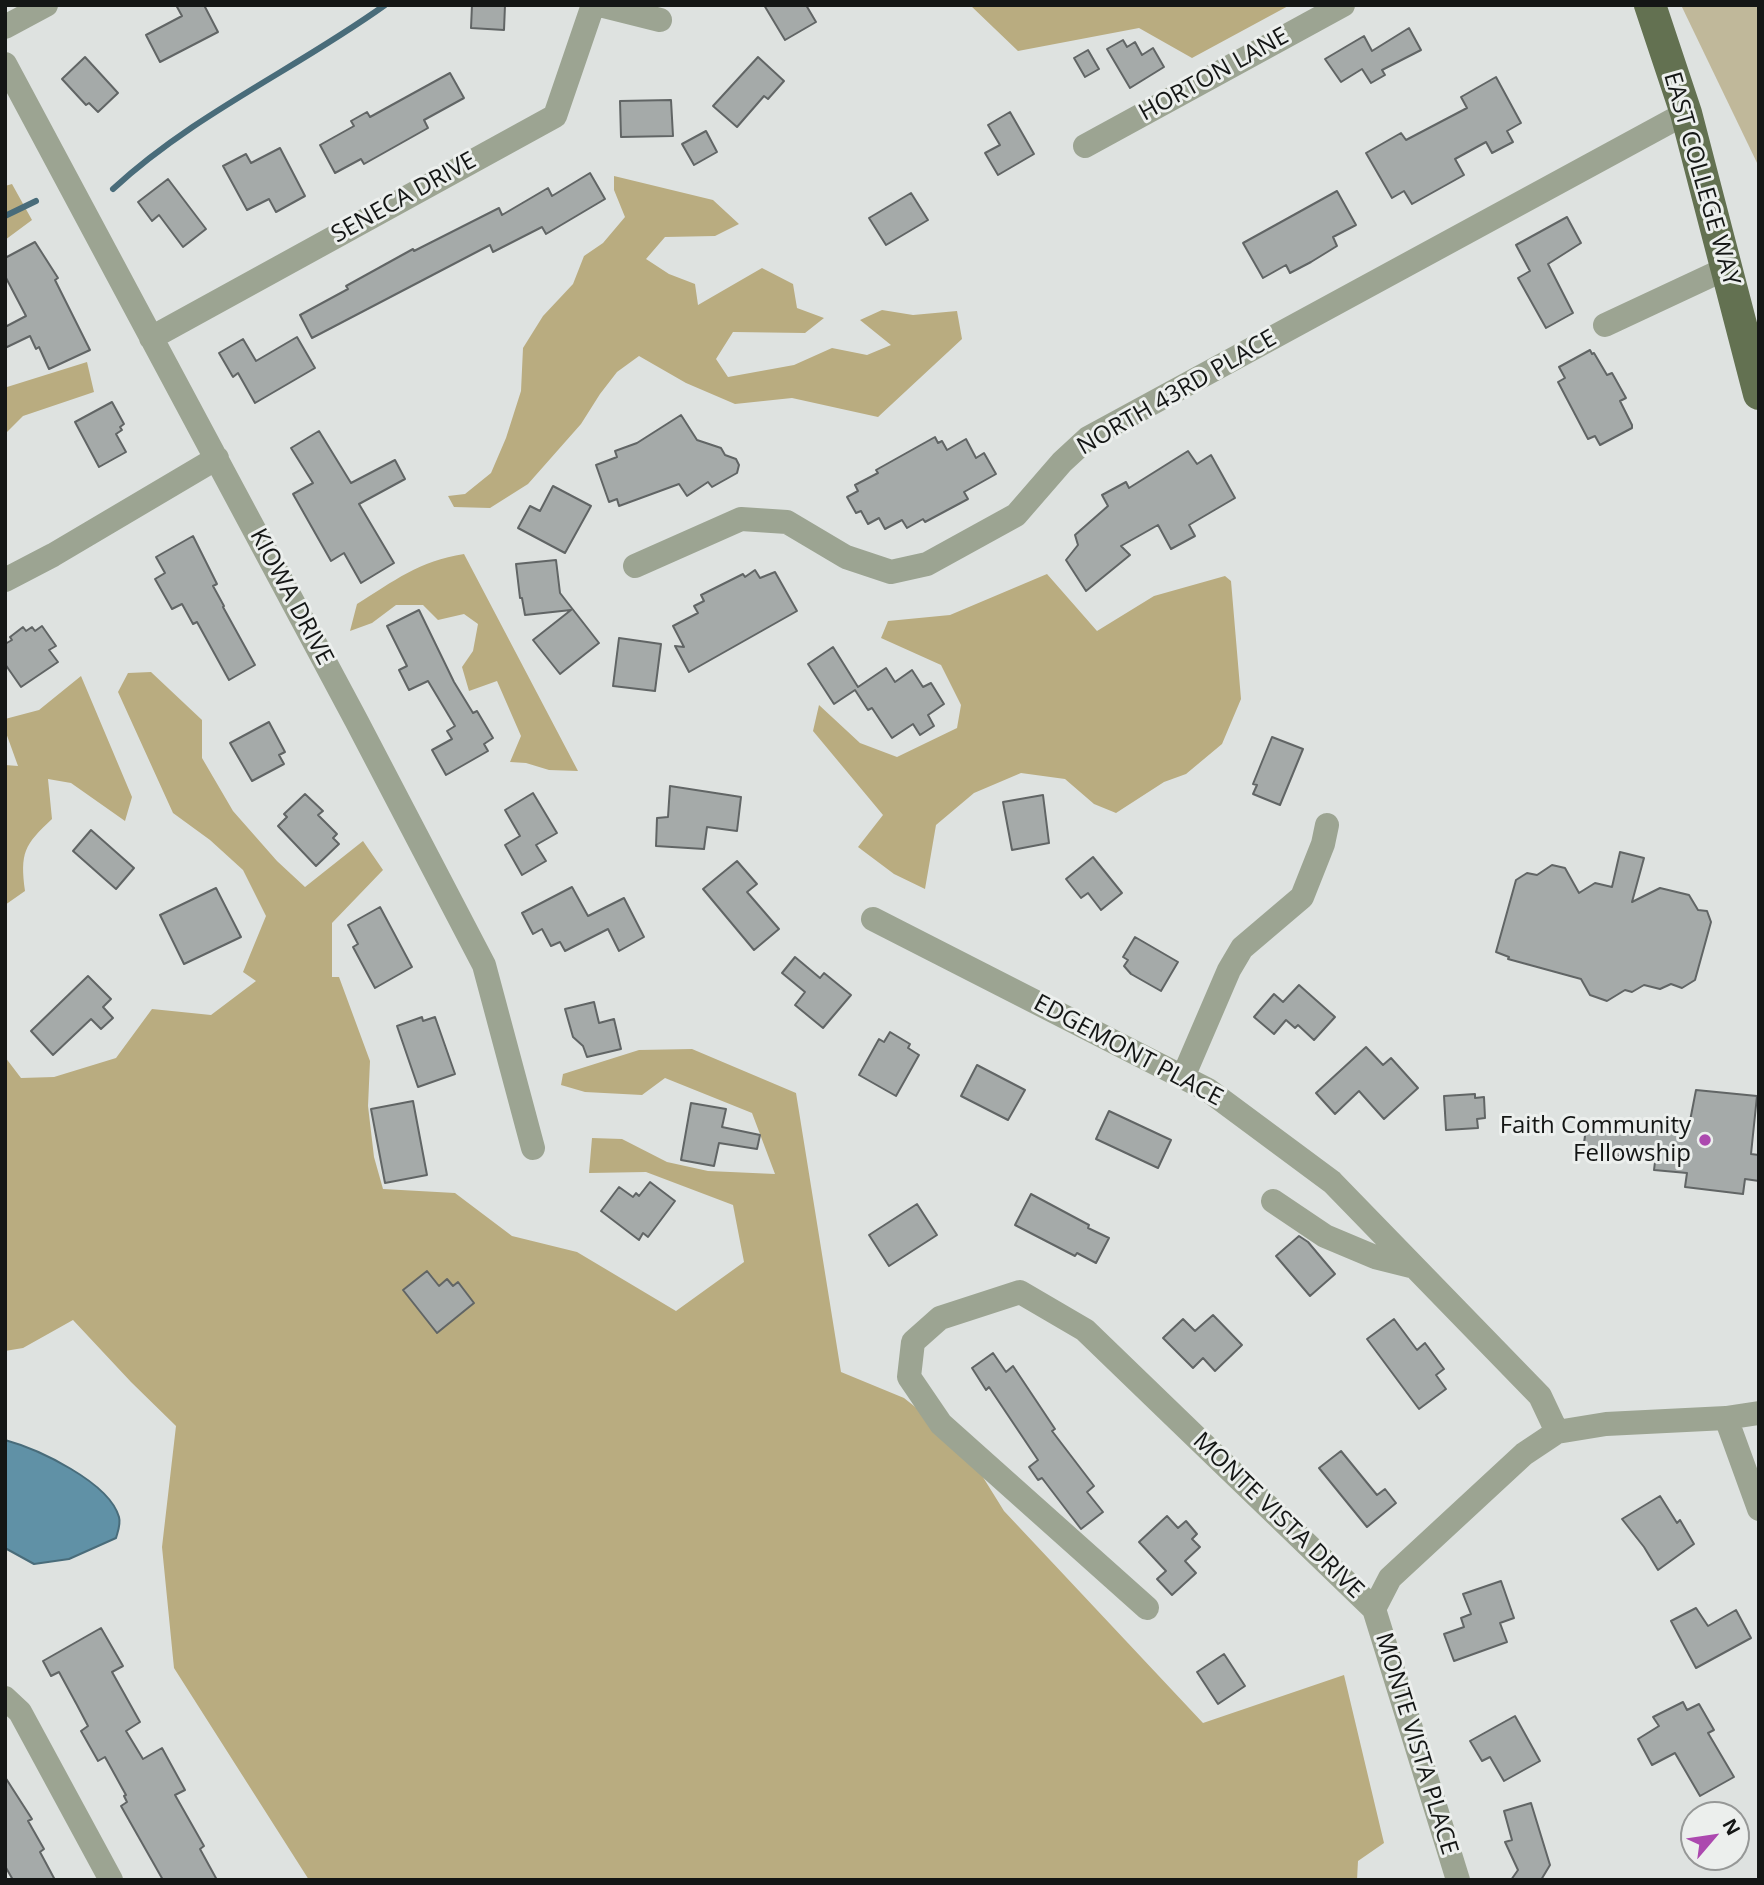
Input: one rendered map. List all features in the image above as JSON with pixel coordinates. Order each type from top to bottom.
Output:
[{"type":"main road","name":"EAST COLLEGE WAY","points":[[1650,5],[1686,113],[1759,394]]},
{"type":"street","points":[[5,27],[46,5]]},
{"type":"street","name":"SENECA DRIVE","points":[[151,338],[555,116],[593,5]]},
{"type":"street","points":[[600,5],[660,20]]},
{"type":"street","name":"HORTON LANE","points":[[1085,146],[1343,5]]},
{"type":"street","name":"KIOWA DRIVE","points":[[5,65],[217,458],[484,965],[533,1148]]},
{"type":"street","name":"NORTH 43RD PLACE","points":[[635,566],[741,519],[787,522],[846,557],[891,572],[927,564],[1016,515],[1062,462],[1087,438],[1686,113]]},
{"type":"street","points":[[1605,325],[1727,268]]},
{"type":"street","points":[[5,580],[53,555],[217,458]]},
{"type":"street","points":[[1183,1077],[1229,970],[1242,948],[1289,911],[1302,897],[1320,854],[1327,825]]},
{"type":"street","name":"EDGEMONT PLACE","points":[[873,919],[1208,1090],[1332,1182],[1540,1396],[1557,1432]]},
{"type":"street","points":[[1273,1201],[1325,1236],[1375,1257],[1412,1266]]},
{"type":"street","name":"MONTE VISTA DRIVE","points":[[1147,1608],[941,1424],[909,1377],[912,1342],[940,1318],[1020,1292],[1086,1330],[1374,1609],[1390,1578],[1524,1454],[1557,1432],[1606,1424],[1726,1418],[1759,1413]]},
{"type":"street","points":[[1726,1418],[1759,1509]]},
{"type":"street","name":"MONTE VISTA PLACE","points":[[1374,1609],[1458,1880]]},
{"type":"street","points":[[5,1698],[20,1712],[111,1880]]},
{"type":"shaded area","points":[[970,5],[1290,5],[1192,58],[1139,28],[1018,51]]},
{"type":"shaded area","points":[[1681,5],[1759,5],[1759,167]]},
{"type":"shaded area","points":[[614,176],[713,200],[739,224],[715,236],[665,237],[646,259],[669,274],[695,284],[698,305],[762,268],[793,284],[797,308],[824,318],[805,333],[733,332],[716,359],[728,377],[794,365],[832,348],[867,355],[891,345],[860,320],[882,310],[913,315],[957,311],[962,339],[878,417],[792,398],[735,404],[686,383],[639,356],[617,372],[581,424],[528,484],[490,508],[454,507],[448,496],[465,494],[491,473],[521,391],[523,348],[543,316],[573,284],[584,256],[603,243],[625,217],[614,190]]},
{"type":"shaded area","points":[[12,184],[32,220],[5,240],[5,186]]},
{"type":"shaded area","points":[[87,362],[94,392],[23,416],[7,432],[5,385],[7,387]]},
{"type":"shaded area","points":[[464,554],[578,771],[549,770],[526,763],[510,762],[521,736],[497,681],[469,691],[462,667],[473,651],[478,624],[464,614],[438,620],[423,605],[396,605],[372,623],[350,631],[357,604],[420,567]]},
{"type":"shaded area","points":[[1047,574],[1097,631],[1154,596],[1225,576],[1231,581],[1241,699],[1222,744],[1186,774],[1164,782],[1116,813],[1094,804],[1065,779],[1021,773],[974,793],[936,825],[925,889],[894,874],[858,847],[883,815],[813,731],[819,705],[860,743],[897,757],[957,728],[961,705],[941,665],[881,638],[888,621],[950,615]]},
{"type":"shaded area","points":[[151,672],[202,720],[202,758],[233,811],[277,861],[305,887],[363,841],[383,870],[332,923],[332,977],[339,977],[370,1061],[368,1106],[374,1157],[383,1189],[455,1193],[512,1236],[577,1252],[676,1311],[744,1262],[733,1205],[646,1172],[589,1173],[592,1138],[622,1139],[667,1162],[708,1171],[775,1174],[752,1113],[665,1078],[642,1095],[585,1092],[561,1085],[563,1074],[639,1050],[692,1049],[796,1093],[841,1372],[904,1398],[963,1445],[1004,1511],[1203,1723],[1344,1675],[1384,1843],[1358,1861],[1357,1880],[309,1880],[174,1668],[162,1547],[176,1426],[73,1320],[23,1348],[5,1351],[5,1057],[21,1078],[54,1077],[116,1058],[152,1009],[211,1015],[256,981],[243,972],[266,916],[243,870],[210,840],[173,813],[118,692],[128,673]]},
{"type":"shaded area","points":[[81,676],[132,797],[125,821],[71,783],[48,779],[52,819],[35,836],[26,850],[23,867],[25,891],[5,905],[5,765],[18,766],[5,730],[5,719],[39,710]]},
{"type":"water","points":[[5,1440],[53,1459],[102,1491],[119,1517],[116,1538],[69,1559],[34,1564],[5,1548]]},
{"type":"building","points":[[176,5],[204,5],[218,32],[160,62],[146,35],[182,16]]},
{"type":"building","points":[[472,5],[505,5],[504,30],[471,28]]},
{"type":"building","points":[[764,5],[806,5],[816,22],[785,40]]},
{"type":"building","points":[[1409,28],[1421,50],[1382,70],[1385,75],[1371,83],[1362,69],[1341,82],[1325,59],[1364,36],[1372,51]]},
{"type":"building","points":[[1123,40],[1127,47],[1135,42],[1142,55],[1153,48],[1164,67],[1130,88],[1107,49]]},
{"type":"building","points":[[1088,50],[1099,69],[1085,77],[1074,58]]},
{"type":"building","points":[[85,57],[118,93],[98,112],[89,103],[86,105],[62,79]]},
{"type":"building","points":[[758,57],[784,81],[768,99],[764,96],[737,127],[713,106]]},
{"type":"building","points":[[450,73],[464,98],[424,120],[428,128],[364,164],[361,159],[335,173],[320,145],[354,126],[351,121],[367,112],[370,117]]},
{"type":"building","points":[[1496,77],[1521,123],[1507,131],[1513,142],[1492,153],[1486,142],[1455,159],[1464,175],[1412,204],[1404,191],[1392,198],[1366,153],[1401,133],[1406,140],[1467,108],[1461,97]]},
{"type":"building","points":[[671,100],[673,136],[621,137],[620,101]]},
{"type":"building","points":[[1010,112],[1034,154],[998,175],[985,153],[1000,145],[988,125]]},
{"type":"building","points":[[706,131],[717,152],[694,165],[682,144]]},
{"type":"building","points":[[280,148],[305,196],[276,212],[269,199],[247,210],[223,166],[246,154],[251,163]]},
{"type":"building","points":[[590,173],[605,199],[546,234],[542,227],[493,252],[490,245],[312,338],[300,315],[348,289],[346,286],[413,249],[414,251],[499,208],[502,215],[548,188],[552,196]]},
{"type":"building","points":[[168,179],[206,229],[183,247],[159,215],[152,221],[138,202]]},
{"type":"building","points":[[1337,191],[1356,225],[1333,237],[1337,246],[1311,262],[1290,273],[1286,265],[1263,278],[1243,243]]},
{"type":"building","points":[[911,193],[928,220],[886,245],[869,218]]},
{"type":"building","points":[[1567,217],[1581,243],[1548,264],[1573,313],[1546,328],[1518,278],[1530,271],[1516,245]]},
{"type":"building","points":[[35,242],[58,278],[55,280],[90,350],[49,369],[39,347],[36,349],[30,336],[5,348],[5,327],[26,316],[5,276],[5,258]]},
{"type":"building","points":[[297,337],[315,368],[255,403],[238,373],[233,377],[219,353],[243,339],[256,361]]},
{"type":"building","points":[[1590,350],[1607,375],[1612,373],[1626,398],[1620,401],[1632,425],[1632,428],[1600,445],[1595,436],[1588,439],[1558,382],[1565,378],[1559,367]]},
{"type":"building","points":[[112,402],[124,424],[120,427],[122,430],[116,434],[126,452],[99,467],[75,422]]},
{"type":"building","points":[[681,415],[697,440],[721,448],[725,455],[736,459],[739,465],[737,473],[712,487],[708,482],[687,496],[679,484],[619,506],[617,499],[609,502],[596,465],[617,457],[615,451],[637,443]]},
{"type":"building","points":[[319,431],[351,483],[395,460],[405,479],[359,504],[394,563],[361,583],[344,553],[331,561],[293,494],[313,483],[291,448]]},
{"type":"building","points":[[935,437],[938,443],[942,441],[947,450],[966,439],[976,458],[984,453],[996,474],[964,492],[968,499],[925,522],[923,519],[907,528],[902,520],[885,529],[879,518],[868,524],[861,511],[856,513],[847,497],[858,491],[855,485]]},
{"type":"building","points":[[1188,451],[1197,464],[1211,455],[1235,498],[1189,525],[1195,536],[1171,549],[1158,525],[1121,546],[1130,555],[1086,591],[1066,560],[1078,545],[1075,535],[1108,506],[1102,495],[1126,482],[1129,488]]},
{"type":"building","points":[[553,486],[591,506],[565,553],[518,528],[530,506],[540,511]]},
{"type":"building","points":[[193,536],[217,584],[213,586],[223,607],[255,665],[229,680],[197,622],[193,624],[182,604],[172,609],[155,579],[165,573],[156,557]]},
{"type":"building","points":[[556,560],[560,593],[599,643],[560,674],[533,640],[571,610],[525,615],[516,564]]},
{"type":"building","points":[[755,570],[760,578],[775,572],[797,611],[689,672],[675,646],[684,647],[673,626],[698,613],[694,606],[704,601],[701,595],[743,574],[745,577]]},
{"type":"building","points":[[419,610],[454,682],[473,713],[477,711],[493,738],[484,744],[488,751],[446,775],[432,750],[452,739],[447,731],[455,726],[428,681],[409,690],[399,670],[407,666],[387,626]]},
{"type":"building","points":[[42,626],[56,646],[49,650],[58,662],[21,687],[5,664],[5,644],[23,627],[26,631],[32,627],[35,631]]},
{"type":"building","points":[[619,638],[661,644],[655,691],[613,686]]},
{"type":"building","points":[[833,647],[858,687],[886,668],[895,682],[912,670],[923,687],[931,683],[944,704],[928,715],[934,726],[920,735],[913,724],[892,738],[872,708],[868,710],[855,690],[834,704],[808,664]]},
{"type":"building","points":[[269,722],[285,752],[279,755],[284,764],[252,781],[230,743]]},
{"type":"building","points":[[1272,737],[1303,749],[1280,805],[1253,794],[1257,785],[1253,784]]},
{"type":"building","points":[[670,786],[741,797],[737,831],[707,827],[704,849],[656,846],[657,818],[668,817]]},
{"type":"building","points":[[533,793],[557,833],[536,845],[546,861],[522,875],[505,845],[520,836],[505,810]]},
{"type":"building","points":[[305,794],[323,811],[318,815],[337,834],[333,838],[339,844],[316,866],[278,826],[287,817],[284,814]]},
{"type":"building","points":[[1043,795],[1049,843],[1012,850],[1003,802]]},
{"type":"building","points":[[91,830],[134,868],[116,889],[73,851]]},
{"type":"building","points":[[1620,852],[1644,858],[1632,902],[1660,888],[1689,895],[1698,910],[1707,911],[1711,922],[1695,980],[1682,988],[1671,984],[1660,989],[1644,985],[1632,992],[1625,990],[1607,1001],[1590,995],[1581,979],[1508,959],[1509,957],[1496,952],[1516,880],[1527,873],[1537,875],[1552,865],[1565,868],[1579,893],[1595,883],[1612,887]]},
{"type":"building","points":[[1093,857],[1122,893],[1101,910],[1088,893],[1081,898],[1066,879]]},
{"type":"building","points":[[737,861],[757,884],[747,892],[779,929],[754,950],[703,889]]},
{"type":"building","points":[[572,887],[588,916],[624,898],[644,937],[619,951],[608,929],[565,951],[560,942],[551,946],[542,929],[533,934],[522,913]]},
{"type":"building","points":[[216,888],[241,937],[184,964],[160,915]]},
{"type":"building","points":[[380,907],[412,967],[375,988],[353,947],[358,944],[348,925]]},
{"type":"building","points":[[1135,937],[1178,962],[1161,991],[1131,974],[1124,966],[1128,960],[1123,957]]},
{"type":"building","points":[[795,957],[820,978],[824,973],[851,995],[823,1028],[795,1005],[805,992],[782,973]]},
{"type":"building","points":[[88,976],[111,999],[103,1007],[113,1018],[101,1029],[91,1019],[53,1055],[31,1031]]},
{"type":"building","points":[[1299,985],[1335,1017],[1314,1040],[1298,1025],[1295,1028],[1286,1020],[1274,1034],[1254,1017],[1274,994],[1283,1002]]},
{"type":"building","points":[[594,1002],[599,1023],[614,1019],[621,1049],[587,1057],[583,1046],[573,1037],[565,1009]]},
{"type":"building","points":[[422,1017],[423,1021],[435,1017],[455,1074],[418,1087],[397,1026]]},
{"type":"building","points":[[890,1032],[910,1044],[908,1048],[919,1055],[896,1096],[859,1075],[879,1039],[884,1042]]},
{"type":"building","points":[[1366,1047],[1383,1065],[1391,1058],[1418,1088],[1384,1119],[1359,1091],[1335,1114],[1316,1093]]},
{"type":"building","points":[[977,1065],[1025,1090],[1008,1120],[961,1096]]},
{"type":"building","name":"Faith Community Fellowship","points":[[1696,1090],[1757,1096],[1751,1154],[1759,1155],[1759,1181],[1745,1179],[1743,1194],[1685,1187],[1687,1173],[1654,1170],[1655,1162],[1583,1150],[1587,1122],[1658,1133],[1659,1123],[1689,1126]]},
{"type":"building","points":[[1475,1094],[1475,1098],[1484,1097],[1485,1118],[1477,1119],[1478,1128],[1446,1130],[1444,1096]]},
{"type":"building","points":[[413,1101],[427,1175],[385,1183],[371,1109]]},
{"type":"building","points":[[691,1103],[726,1109],[722,1127],[760,1135],[757,1149],[719,1143],[714,1166],[681,1160]]},
{"type":"building","points":[[1109,1111],[1171,1140],[1158,1168],[1096,1139]]},
{"type":"building","points":[[650,1182],[675,1201],[648,1237],[643,1233],[639,1240],[601,1211],[619,1187],[633,1197],[636,1193],[639,1196]]},
{"type":"building","points":[[1031,1194],[1109,1238],[1096,1263],[1077,1253],[1075,1256],[1015,1225]]},
{"type":"building","points":[[917,1204],[937,1235],[889,1266],[869,1235]]},
{"type":"building","points":[[1299,1236],[1308,1242],[1335,1274],[1310,1296],[1276,1256]]},
{"type":"building","points":[[427,1271],[439,1286],[447,1279],[453,1286],[458,1282],[474,1303],[437,1333],[403,1290]]},
{"type":"building","points":[[1213,1315],[1242,1345],[1215,1371],[1203,1358],[1193,1368],[1163,1338],[1183,1319],[1195,1331]]},
{"type":"building","points":[[1394,1319],[1417,1350],[1425,1343],[1444,1369],[1436,1375],[1446,1389],[1419,1409],[1367,1339]]},
{"type":"building","points":[[993,1353],[1006,1372],[1013,1366],[1055,1429],[1052,1431],[1094,1486],[1087,1492],[1103,1512],[1081,1529],[1042,1478],[1038,1480],[1029,1467],[1038,1460],[989,1387],[986,1390],[972,1368]]},
{"type":"building","points":[[1341,1451],[1377,1495],[1385,1489],[1396,1503],[1367,1527],[1319,1468]]},
{"type":"building","points":[[1660,1496],[1677,1523],[1680,1520],[1694,1544],[1658,1570],[1622,1519]]},
{"type":"building","points":[[1167,1516],[1178,1528],[1186,1521],[1197,1534],[1192,1539],[1200,1547],[1185,1561],[1196,1573],[1172,1595],[1157,1579],[1166,1571],[1139,1542]]},
{"type":"building","points":[[1501,1581],[1514,1618],[1500,1623],[1507,1642],[1454,1661],[1444,1634],[1464,1627],[1461,1618],[1471,1614],[1463,1594]]},
{"type":"building","points":[[1696,1608],[1708,1626],[1736,1610],[1751,1638],[1696,1668],[1671,1621]]},
{"type":"building","points":[[101,1628],[123,1666],[112,1672],[140,1722],[126,1731],[143,1759],[162,1748],[185,1790],[175,1795],[204,1846],[200,1849],[217,1880],[163,1880],[121,1806],[127,1802],[124,1796],[126,1795],[105,1757],[98,1761],[81,1731],[88,1726],[59,1672],[51,1676],[43,1661]]},
{"type":"building","points":[[1224,1654],[1245,1686],[1218,1704],[1197,1672]]},
{"type":"building","points":[[1683,1702],[1687,1710],[1699,1704],[1714,1730],[1708,1733],[1734,1777],[1700,1796],[1675,1753],[1652,1765],[1638,1739],[1659,1726],[1653,1717]]},
{"type":"building","points":[[1515,1716],[1540,1761],[1504,1781],[1490,1757],[1482,1761],[1470,1741]]},
{"type":"building","points":[[5,1777],[32,1819],[28,1821],[44,1849],[40,1852],[55,1880],[13,1880],[5,1866]]},
{"type":"building","points":[[1531,1803],[1550,1865],[1541,1880],[1511,1880],[1518,1870],[1505,1842],[1512,1840],[1504,1811]]},
{"type":"waterway","points":[[113,189],[177,138],[385,5]]},
{"type":"waterway","points":[[5,216],[36,201]]},
{"type":"place","name":"Faith Community Fellowship","points":[[1705,1140]]}]
